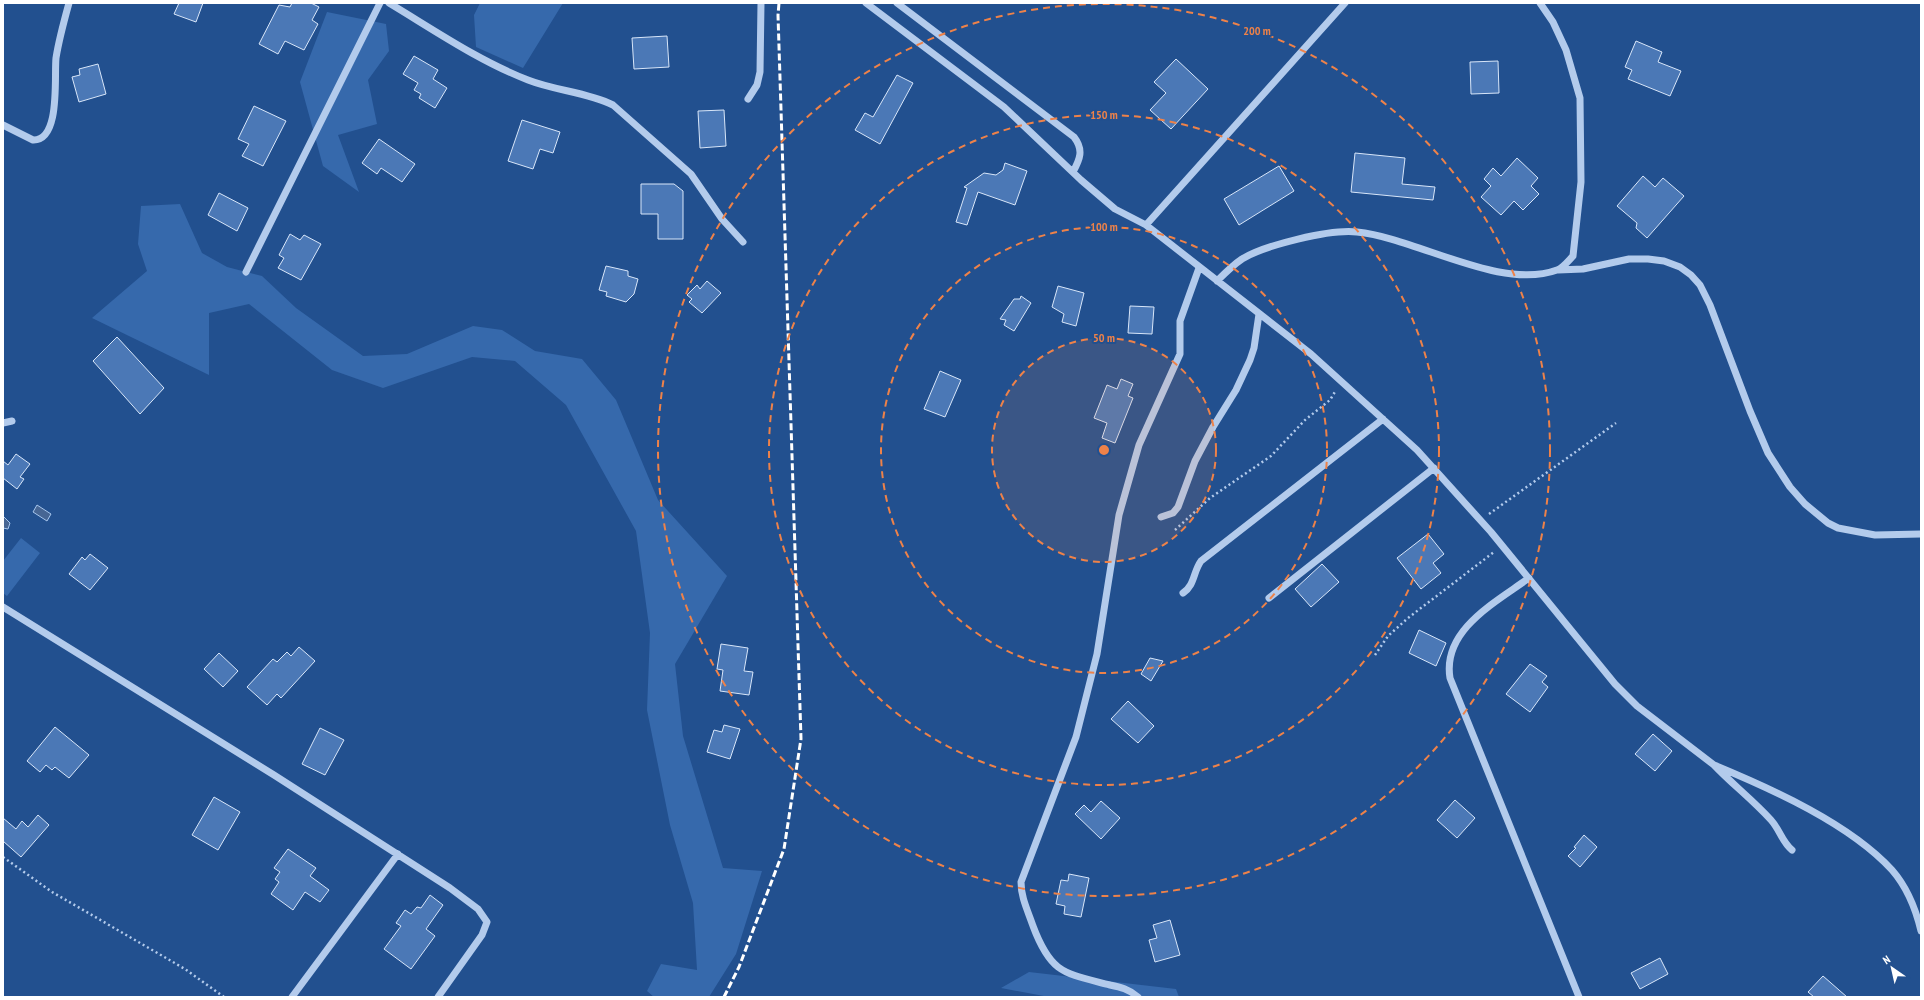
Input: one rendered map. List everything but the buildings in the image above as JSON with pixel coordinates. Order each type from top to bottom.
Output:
[{"type":"street","points":[[3,125],[33,140],[44,138],[52,123],[56,59],[69,3]]},
{"type":"street","points":[[246,272],[380,3]]},
{"type":"street","points":[[389,3],[499,67],[527,80],[546,87],[603,100],[613,106],[691,174],[722,219],[743,242]]},
{"type":"street","points":[[748,99],[757,85],[760,72],[761,3]]},
{"type":"street","points":[[866,3],[1004,107],[1115,209],[1146,225],[1199,268],[1311,354],[1417,450],[1502,546],[1620,690],[1642,711],[1714,765],[1770,818],[1779,830],[1784,844],[1792,850]]},
{"type":"street","points":[[897,3],[1074,137],[1080,145],[1081,151],[1079,161],[1073,172]]},
{"type":"street","points":[[1146,225],[1345,3]]},
{"type":"street","points":[[1540,3],[1553,22],[1566,50],[1580,98],[1581,182],[1573,256],[1558,270]]},
{"type":"street","points":[[1217,281],[1242,259],[1252,254],[1292,240],[1355,231],[1385,236],[1502,273],[1535,274],[1558,270],[1583,269],[1629,259],[1664,261],[1680,267],[1691,275],[1700,285],[1710,305],[1750,411],[1768,453],[1790,487],[1805,504],[1828,523],[1838,528],[1875,534],[1921,534]]},
{"type":"street","points":[[1138,997],[1126,989],[1070,975],[1058,968],[1049,958],[1038,940],[1022,898],[1021,882],[1076,737],[1097,654],[1119,515],[1139,445],[1180,354],[1180,321],[1199,268]]},
{"type":"street","points":[[1161,517],[1173,513],[1178,508],[1198,456],[1245,373],[1254,348],[1259,314]]},
{"type":"street","points":[[1183,593],[1192,584],[1197,567],[1201,561],[1383,419]]},
{"type":"street","points":[[3,422],[12,421]]},
{"type":"street","points":[[1269,598],[1434,468]]},
{"type":"street","points":[[1529,578],[1475,618],[1460,635],[1451,653],[1448,667],[1453,686],[1579,997]]},
{"type":"street","points":[[3,607],[398,854],[450,888],[478,909],[487,922],[482,935],[438,997]]},
{"type":"street","points":[[1714,765],[1785,798],[1852,834],[1893,871],[1900,881],[1915,911],[1921,931]]},
{"type":"street","points":[[292,997],[398,854]]},
{"type":"path","points":[[1175,530],[1210,498],[1271,456],[1305,420],[1330,400],[1340,381]]},
{"type":"path","points":[[1480,520],[1616,423]]},
{"type":"path","points":[[1374,655],[1380,646],[1408,618],[1502,546]]},
{"type":"path","points":[[3,857],[52,892],[185,969],[224,997]]},
{"type":"shaded area","points":[[480,3],[563,3],[523,68],[476,47],[474,15]]},
{"type":"shaded area","points":[[327,12],[386,24],[389,51],[368,80],[377,124],[338,135],[359,192],[323,166],[300,82]]},
{"type":"shaded area","points":[[180,204],[202,253],[227,267],[262,276],[296,308],[363,356],[407,354],[473,326],[502,330],[535,351],[582,359],[616,400],[658,500],[727,576],[675,664],[683,736],[723,868],[762,871],[736,954],[709,997],[654,997],[647,991],[661,964],[697,970],[693,903],[670,825],[647,710],[650,633],[636,531],[566,405],[515,361],[472,357],[383,388],[332,370],[249,304],[209,313],[209,375],[92,318],[147,271],[138,244],[141,206]]},
{"type":"shaded area","points":[[37,505],[51,514],[47,521],[33,512]]},
{"type":"shaded area","points":[[3,516],[10,523],[8,529],[3,528]]},
{"type":"shaded area","points":[[21,538],[40,553],[7,596],[3,593],[3,561]]},
{"type":"shaded area","points":[[1029,972],[1176,989],[1179,997],[1049,997],[1001,988]]},
{"type":"railway","points":[[724,997],[739,967],[784,849],[801,739],[778,15],[779,3]]}]
